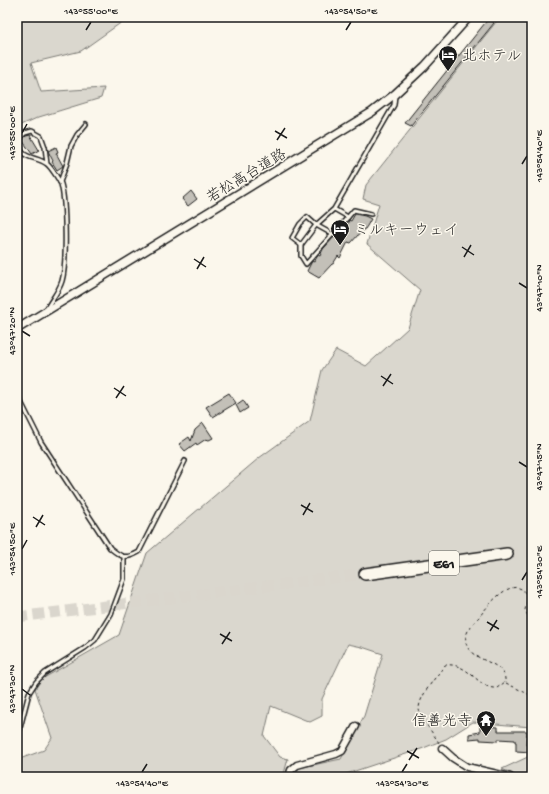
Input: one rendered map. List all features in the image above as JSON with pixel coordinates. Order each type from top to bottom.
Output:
[{"type":"highway","name":"E61","points":[[365,574],[507,554]]},
{"type":"street","name":"若松高台道路","points":[[17,329],[372,112],[395,94],[425,66],[469,17]]},
{"type":"street","points":[[289,777],[291,770],[297,765],[342,751],[356,726]]},
{"type":"street","points":[[442,748],[453,758],[467,767],[510,777]]},
{"type":"lane","points":[[371,214],[354,210],[306,264],[301,256],[301,244],[316,224],[334,209],[394,105],[395,94]]},
{"type":"lane","points":[[60,182],[71,146],[77,135],[86,124]]},
{"type":"lane","points":[[45,311],[62,282],[64,272],[63,195],[60,182],[47,164],[45,147],[41,136],[32,131],[25,133],[19,138],[19,146],[25,155],[47,164]]},
{"type":"lane","points":[[334,209],[348,217]]},
{"type":"lane","points":[[301,244],[292,238],[300,224],[307,217],[332,234]]},
{"type":"lane","points":[[17,394],[41,442],[110,548],[124,557],[132,556],[138,552],[186,461]]},
{"type":"lane","points":[[17,733],[20,728],[29,693],[36,682],[45,673],[95,640],[111,614],[124,579],[124,557]]},
{"type":"path","points":[[505,682],[504,674],[498,668],[472,653],[467,646],[465,638],[468,630],[499,595],[512,588],[524,590],[528,598],[525,610],[528,618],[532,618]]},
{"type":"path","points":[[442,748],[419,712],[419,708],[422,696],[446,665],[453,664],[461,667],[488,687],[497,688],[505,682]]},
{"type":"path","points":[[505,682],[532,696]]},
{"type":"shaded area","points":[[17,17],[129,17],[81,51],[31,63],[41,92],[104,88],[101,98],[39,117],[17,127]]},
{"type":"shaded area","points":[[500,17],[532,17],[532,729],[531,727],[473,722],[446,739],[421,749],[337,777],[292,777],[299,768],[341,759],[364,716],[383,654],[348,644],[322,699],[322,716],[310,722],[271,706],[264,736],[280,757],[288,759],[283,777],[17,777],[17,760],[44,750],[52,738],[35,689],[42,679],[119,635],[147,553],[259,458],[310,421],[322,370],[336,350],[366,366],[408,328],[420,290],[367,244],[379,204],[363,199],[366,185]]},
{"type":"shaded area","points":[[532,755],[532,777],[519,777],[502,769]]},
{"type":"building","points":[[489,18],[494,23],[411,126],[405,123]]},
{"type":"building","points":[[30,135],[39,150],[32,154],[22,140],[26,136]]},
{"type":"building","points":[[56,147],[58,152],[56,153],[63,166],[57,170],[48,151]]},
{"type":"building","points":[[191,191],[197,199],[188,206],[182,199]]},
{"type":"building","points":[[355,214],[371,219],[365,229],[351,243],[348,242],[340,258],[338,256],[333,264],[319,278],[307,271],[312,261],[314,262],[318,255],[320,256],[323,249],[339,232],[340,233],[344,226],[346,227],[349,220],[351,221]]},
{"type":"building","points":[[229,393],[236,403],[213,417],[206,407]]},
{"type":"building","points":[[243,400],[248,408],[240,413],[236,405]]},
{"type":"building","points":[[203,423],[213,438],[209,440],[206,439],[197,445],[196,443],[185,451],[179,444],[189,437],[191,441],[195,430]]},
{"type":"building","points":[[480,726],[498,727],[498,731],[527,731],[526,745],[531,745],[531,752],[516,751],[515,740],[498,739],[498,741],[480,740],[480,738],[469,739],[469,734],[480,732]]},
{"type":"tunnel","points":[[507,554],[532,551]]},
{"type":"tunnel","points":[[17,617],[365,574]]},
{"type":"place","name":"北ホテル","points":[[448,72]]},
{"type":"place","name":"ミルキーウェイ","points":[[340,246]]},
{"type":"place","name":"信善光寺","points":[[486,737]]}]
